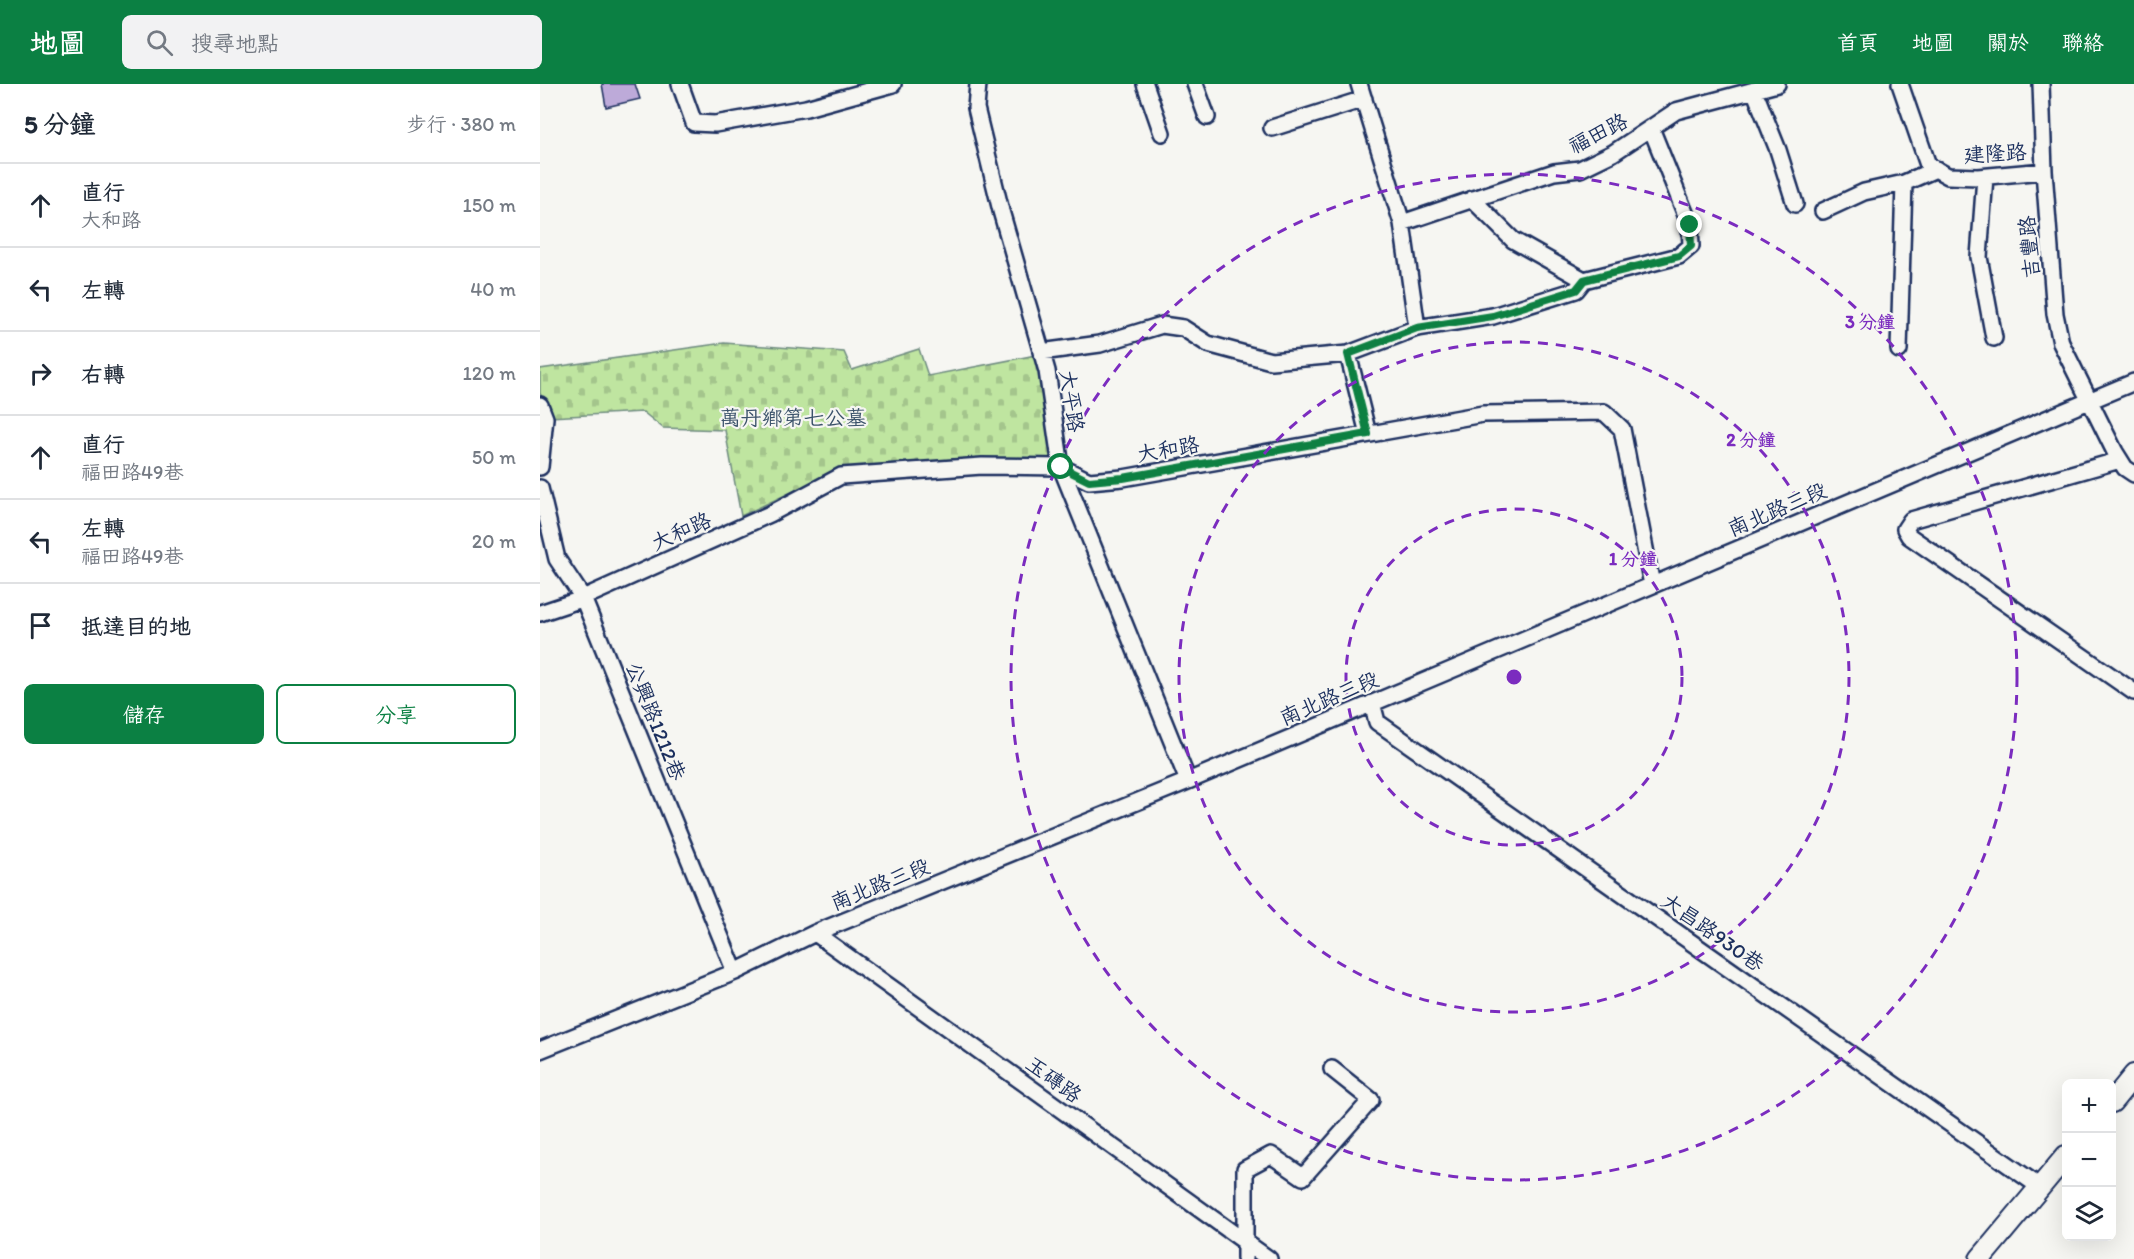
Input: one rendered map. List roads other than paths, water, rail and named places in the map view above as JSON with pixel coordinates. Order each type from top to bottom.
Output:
[{"type":"main road","points":[[2116,1097],[2134,1076]]},
{"type":"main road","points":[[1980,1259],[2062,1162]]},
{"type":"street","points":[[680,84],[694,123],[715,124],[807,108],[893,84]]},
{"type":"street","name":"大平路","points":[[978,84],[976,108],[1001,211],[1047,371],[1061,467],[1188,781]]},
{"type":"street","points":[[1145,84],[1162,133]]},
{"type":"street","points":[[1195,84],[1207,117]]},
{"type":"street","points":[[1359,84],[1402,223],[1417,328]]},
{"type":"street","name":"福田路","points":[[1402,223],[1554,172],[1580,170],[1613,153],[1676,111],[1777,84]]},
{"type":"street","name":"建隆路","points":[[1900,84],[1928,165],[1948,176],[1985,177],[2044,171]]},
{"type":"street","name":"吉豐路","points":[[2041,84],[2044,171],[2055,314],[2061,343],[2120,460],[2134,474]]},
{"type":"street","points":[[1754,90],[1778,150],[1795,204]]},
{"type":"street","points":[[1272,128],[1364,99]]},
{"type":"street","points":[[1041,352],[1100,344],[1162,325],[1183,328],[1208,344],[1271,361],[1348,354],[1417,328],[1493,316],[1576,290],[1584,280],[1679,256],[1691,246],[1690,225],[1651,128]]},
{"type":"street","points":[[1823,211],[1864,192],[1904,183],[1936,169]]},
{"type":"street","points":[[1985,177],[1979,257],[1994,338]]},
{"type":"street","points":[[1899,350],[1904,183]]},
{"type":"street","points":[[1472,199],[1513,240],[1584,280]]},
{"type":"street","points":[[1348,354],[1368,434]]},
{"type":"street","name":"南北路三段","points":[[540,1050],[735,972],[815,933],[1188,781],[2134,382]]},
{"type":"street","points":[[540,405],[545,418],[540,467]]},
{"type":"street","name":"大和路","points":[[540,613],[583,598],[770,514],[841,476],[982,466],[1061,467],[1089,481],[1123,478],[1483,414],[1604,412],[1622,429],[1652,585]]},
{"type":"street","points":[[2120,460],[1911,520],[1905,529],[1909,536],[2134,692]]},
{"type":"street","name":"公興路1212巷","points":[[540,488],[557,559],[583,598],[735,972]]},
{"type":"street","name":"大昌路930巷","points":[[1372,703],[1377,722],[2040,1187]]},
{"type":"street","name":"玉磚路","points":[[815,933],[1269,1259]]},
{"type":"street","points":[[1245,1259],[1247,1243],[1245,1168],[1271,1155],[1303,1177],[1371,1100],[1332,1069]]},
{"type":"park label","name":"萬丹鄉第七公墓","points":[[793,417]]}]
